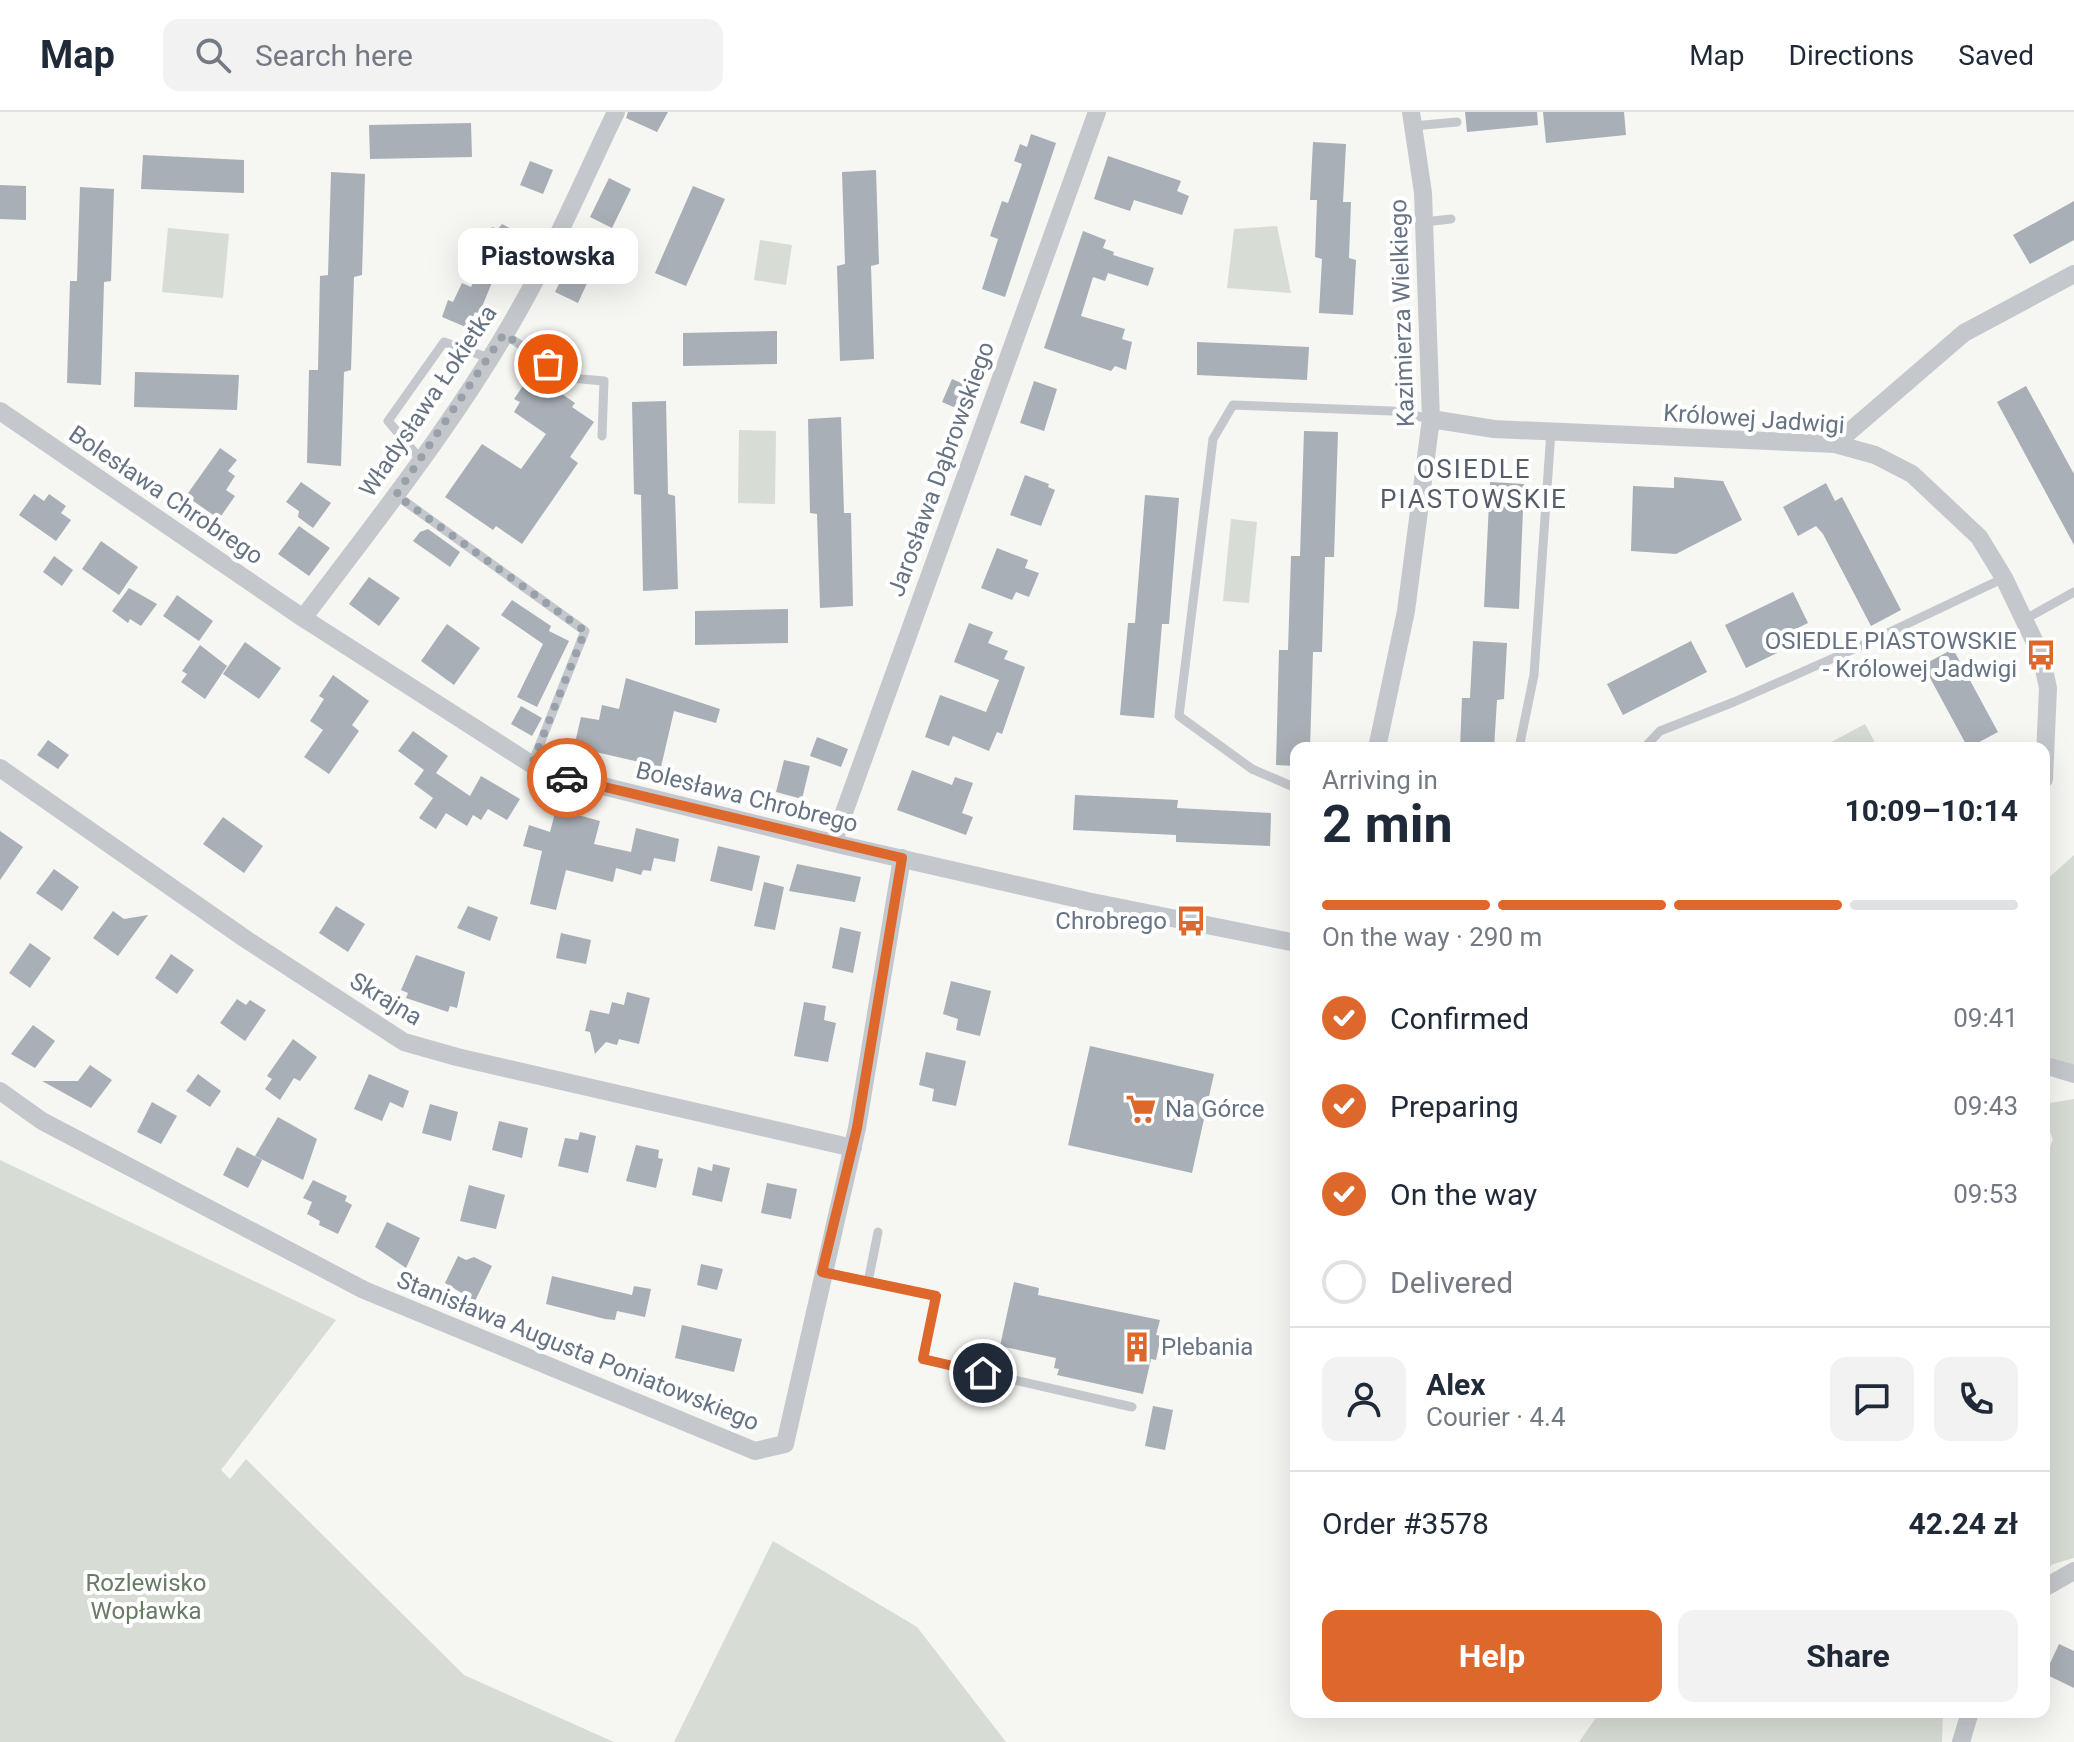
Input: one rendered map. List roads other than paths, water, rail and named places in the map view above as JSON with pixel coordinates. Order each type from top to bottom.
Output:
[{"type":"street","name":"Władysława Łokietka","points":[[303,618],[421,460],[504,334],[531,288],[616,112]]},
{"type":"street","name":"Jarosława Dąbrowskiego","points":[[833,843],[1097,112]]},
{"type":"street","name":"Kazimierza Wielkiego","points":[[1378,742],[1406,611],[1431,419],[1424,222],[1412,119]]},
{"type":"street","points":[[1835,444],[1964,333],[2074,274]]},
{"type":"street","name":"Bolesława Chrobrego","points":[[0,411],[303,618],[542,771],[833,843],[1092,902],[1290,942]]},
{"type":"street","name":"Królowej Jadwigi","points":[[1431,419],[1494,429],[1835,444],[1875,455],[1912,474],[1979,537],[2004,578],[2041,655],[2048,688],[2046,742]]},
{"type":"street","name":"Skrajna","points":[[0,768],[247,940],[404,1042],[853,1148]]},
{"type":"street","name":"Stanisława Augusta Poniatowskiego","points":[[0,1091],[42,1121],[364,1290],[755,1451],[785,1444],[822,1272],[853,1148],[902,858]]},
{"type":"street","points":[[2050,1067],[2074,1074]]},
{"type":"street","points":[[2050,1585],[2074,1571]]},
{"type":"street","points":[[1961,1742],[1968,1718]]},
{"type":"lane","points":[[1412,119],[1457,122]]},
{"type":"lane","points":[[1424,222],[1451,219]]},
{"type":"lane","points":[[504,334],[570,378],[604,381],[602,436]]},
{"type":"lane","points":[[421,460],[388,421],[444,342],[489,358]]},
{"type":"lane","points":[[1290,785],[1252,769],[1179,716],[1213,439],[1233,405],[1392,411],[1431,419]]},
{"type":"lane","points":[[1520,742],[1534,675],[1551,431]]},
{"type":"lane","points":[[396,495],[585,631],[531,766]]},
{"type":"lane","points":[[1650,742],[1660,731],[1854,649],[2004,578]]},
{"type":"lane","points":[[2022,621],[2074,592]]},
{"type":"lane","points":[[868,1282],[878,1232]]},
{"type":"lane","points":[[822,1272],[936,1296],[923,1359],[1132,1407]]},
{"type":"place","name":"Piastowska","points":[[548,364]]},
{"type":"place","name":"OSIEDLE PIASTOWSKIE - Królowej Jadwigi","points":[[2041,655]]},
{"type":"place","name":"Chrobrego","points":[[1191,921]]},
{"type":"place","name":"Na Górce","points":[[1141,1109]]},
{"type":"place","name":"Plebania","points":[[1137,1347]]},
{"type":"district","name":"OSIEDLE PIASTOWSKIE","points":[[1474,484]]},
{"type":"park label","name":"Rozlewisko Wopławka","points":[[146,1597]]}]
